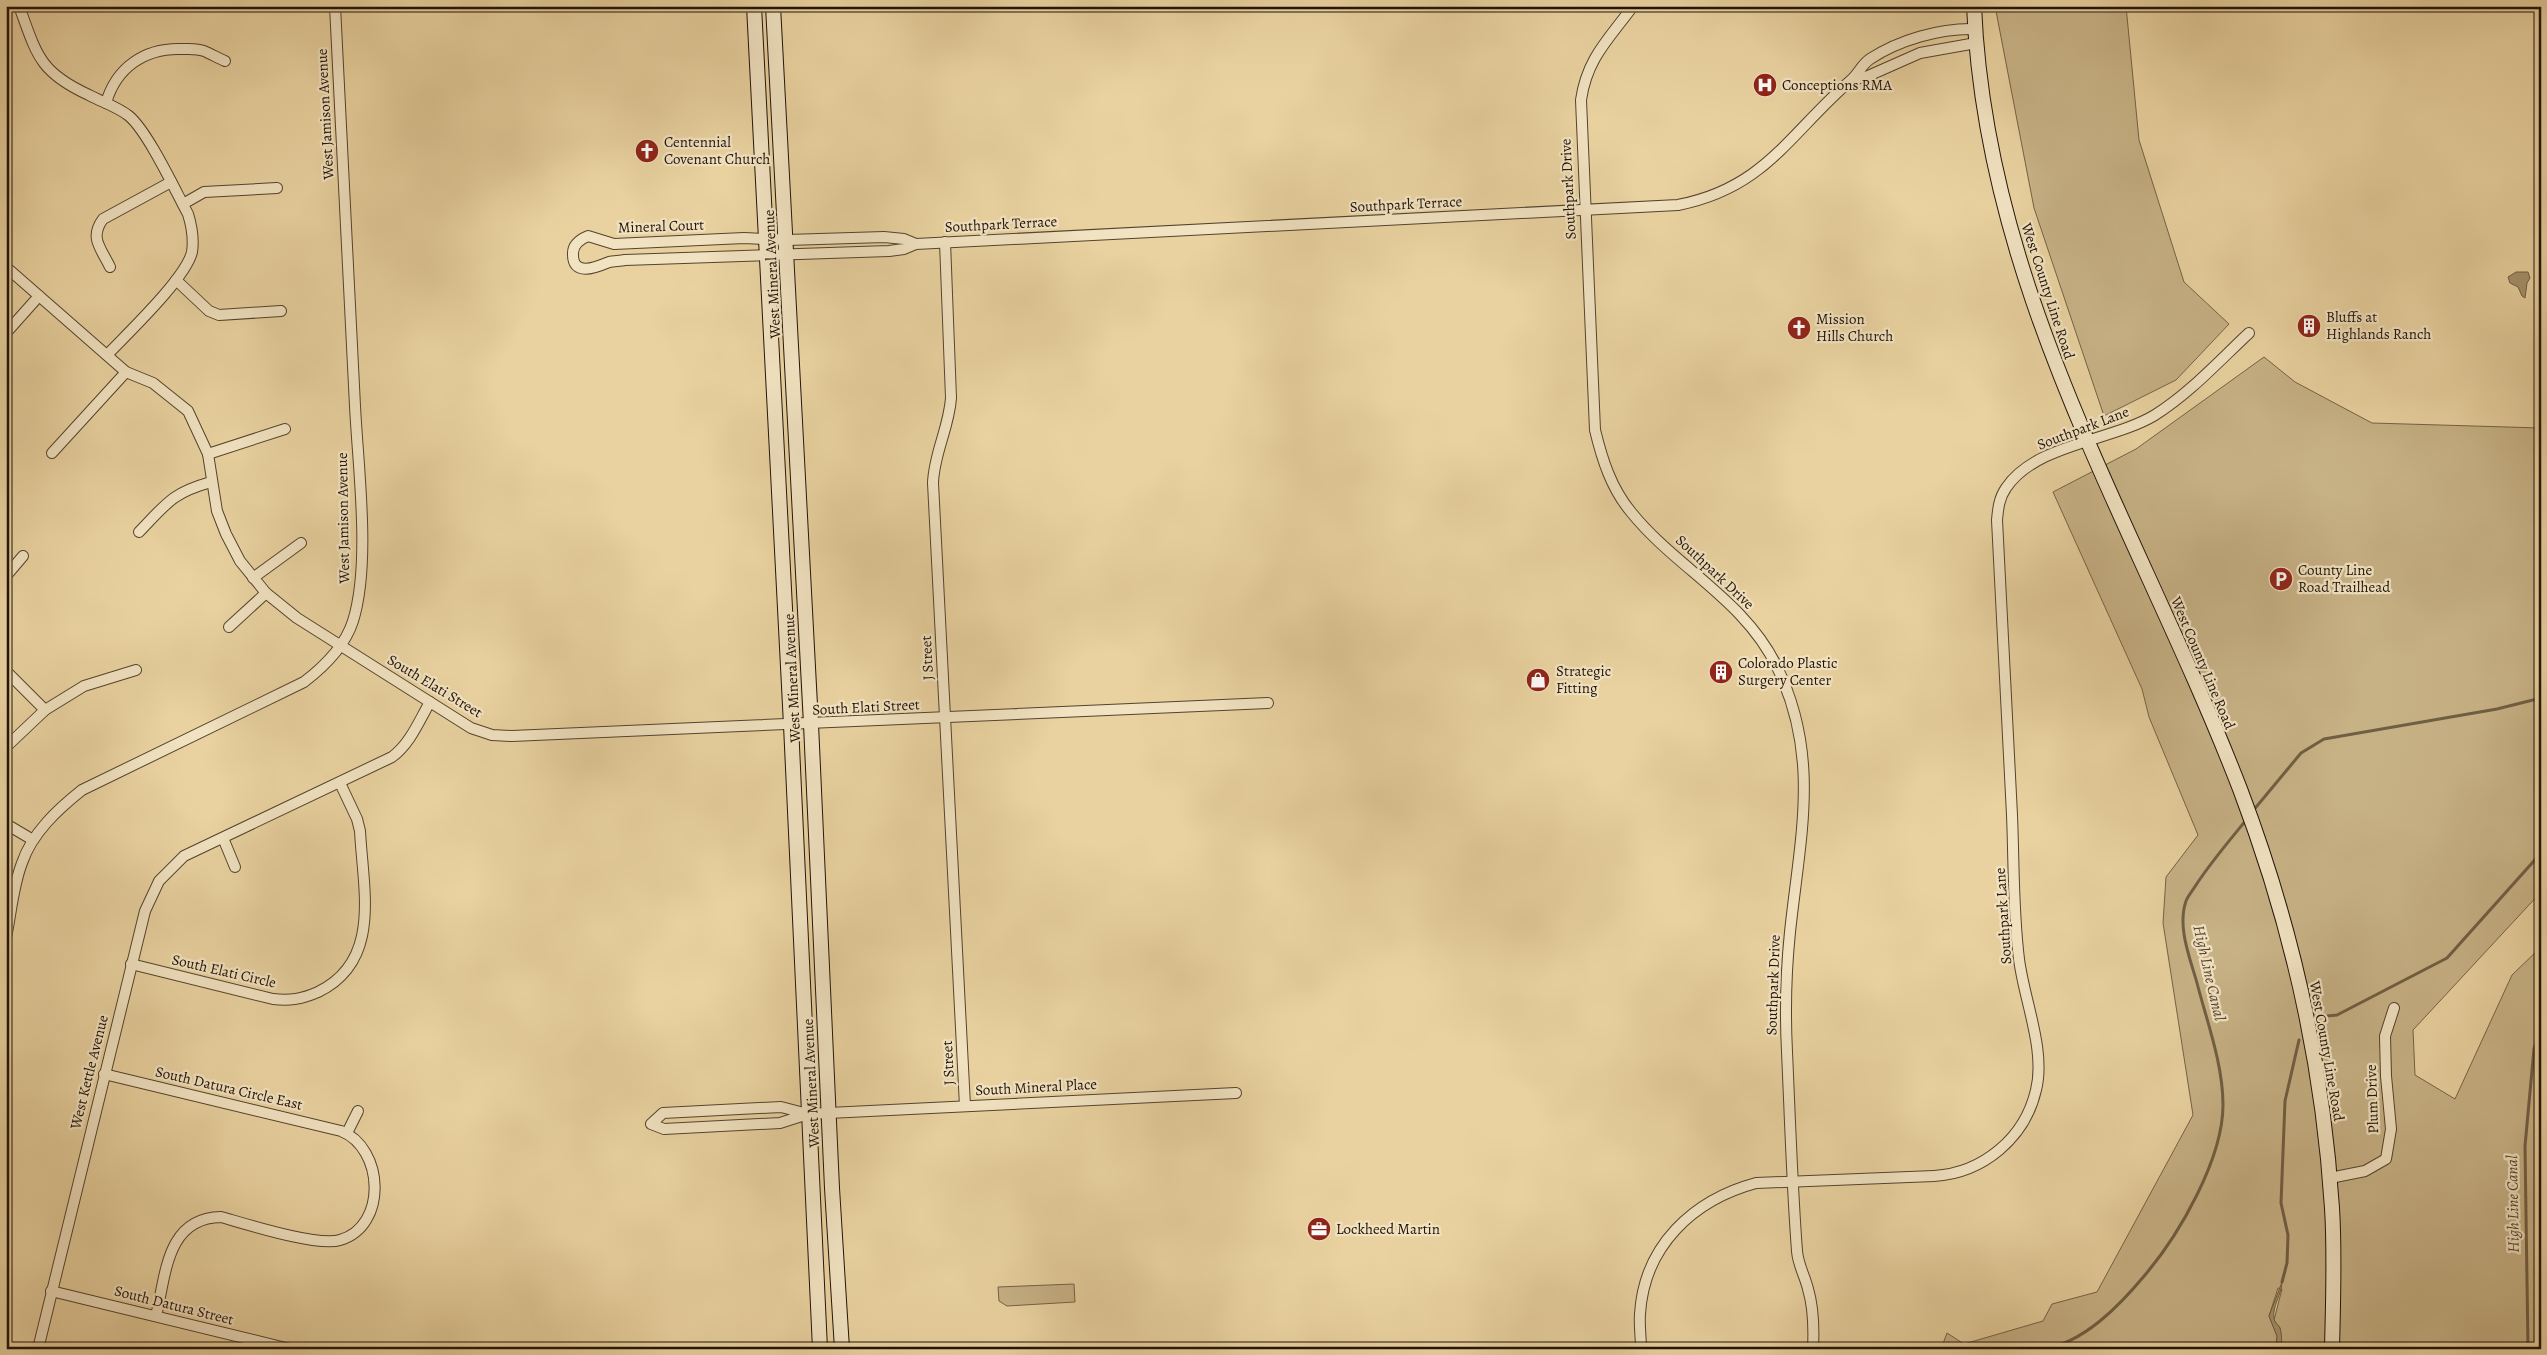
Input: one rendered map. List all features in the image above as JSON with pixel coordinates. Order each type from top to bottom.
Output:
[{"type":"main road","name":"West Mineral Avenue","points":[[774,6],[811,724],[828,1113],[842,1349]]},
{"type":"main road","name":"West County Line Road","points":[[1974,6],[1976,44],[1988,138],[2004,208],[2050,354],[2086,442],[2162,607],[2239,787],[2285,926],[2299,980],[2318,1084],[2330,1178],[2333,1254],[2332,1349]]},
{"type":"main road","name":"West Mineral Avenue","points":[[754,7],[791,725],[820,1349]]},
{"type":"street","points":[[19,6],[34,48],[43,64],[56,77],[121,111],[137,125],[188,214],[193,240],[187,266],[108,355]]},
{"type":"street","name":"West Jamison Avenue","points":[[6,938],[20,868],[33,840],[56,813],[82,790],[304,682],[319,671],[340,646],[352,622],[358,594],[361,542],[335,6]]},
{"type":"street","points":[[754,7],[768,6]]},
{"type":"street","name":"Southpark Drive","points":[[1632,6],[1591,63],[1583,91],[1581,127],[1595,430],[1602,459],[1613,485],[1630,512],[1736,610],[1760,638],[1776,665],[1791,700],[1800,734],[1804,762],[1804,801],[1789,936],[1786,1001],[1797,1254],[1812,1306],[1813,1349]]},
{"type":"street","name":"Southpark Terrace","points":[[767,256],[897,250],[916,244],[945,242],[1678,205],[1707,198],[1729,189],[1755,174],[1777,156],[1831,98],[1852,80],[1862,65],[1891,48],[1926,36],[1975,29]]},
{"type":"street","name":"Southpark Terrace","points":[[1852,80],[1868,76],[1920,53],[1976,44]]},
{"type":"street","points":[[106,104],[114,83],[121,73],[131,64],[149,53],[169,49],[193,49],[203,51],[225,61]]},
{"type":"street","points":[[110,267],[95,237],[103,219],[170,182]]},
{"type":"street","points":[[183,204],[204,192],[277,188]]},
{"type":"street","name":"Mineral Court","points":[[767,256],[626,260],[610,262],[596,269],[586,270],[580,268],[574,261],[573,248],[580,240],[588,236],[614,244],[744,238],[787,240]]},
{"type":"street","name":"Southpark Terrace","points":[[787,240],[884,237],[904,239],[916,244]]},
{"type":"street","name":"J Street","points":[[945,242],[951,398],[950,412],[934,467],[933,483],[965,1106]]},
{"type":"street","points":[[6,267],[126,372],[52,452]]},
{"type":"street","points":[[176,280],[209,311],[219,315],[281,311]]},
{"type":"street","points":[[6,333],[40,296]]},
{"type":"street","name":"Southpark Lane","points":[[1641,1349],[1640,1315],[1647,1277],[1664,1246],[1682,1222],[1707,1202],[1736,1188],[1756,1182],[1794,1182],[1955,1173],[1983,1162],[1999,1151],[2021,1126],[2030,1112],[2037,1088],[2039,1060],[2019,959],[1997,520],[2001,496],[2013,480],[2043,459],[2154,416],[2193,386],[2249,332]]},
{"type":"street","name":"South Elati Street","points":[[126,372],[153,382],[188,411],[208,454],[217,511],[226,534],[240,561],[266,593],[297,618],[471,728],[501,736],[1268,703]]},
{"type":"street","points":[[208,454],[285,429]]},
{"type":"street","points":[[139,532],[170,499],[184,490],[211,482]]},
{"type":"street","points":[[253,578],[301,543]]},
{"type":"street","points":[[6,576],[23,556]]},
{"type":"street","points":[[230,627],[266,593]]},
{"type":"street","points":[[6,747],[45,710],[92,683],[136,670]]},
{"type":"street","points":[[6,671],[45,710]]},
{"type":"street","name":"West Kettle Avenue","points":[[38,1349],[144,911],[159,881],[184,856],[340,783],[401,750],[430,702]]},
{"type":"street","name":"South Elati Circle","points":[[131,964],[273,999],[290,1001],[310,996],[337,981],[350,967],[360,949],[364,912],[360,831],[357,819],[340,783]]},
{"type":"street","points":[[6,824],[33,840]]},
{"type":"street","points":[[223,838],[235,867]]},
{"type":"street","name":"Plum Drive","points":[[2330,1178],[2365,1171],[2386,1159],[2391,1128],[2386,1076],[2385,1036],[2394,1008]]},
{"type":"street","name":"South Datura Circle East","points":[[104,1074],[347,1133],[362,1144],[370,1160],[373,1198],[371,1212],[364,1225],[346,1238],[333,1242],[321,1242],[220,1217],[207,1218],[192,1224],[182,1231],[174,1246],[156,1316]]},
{"type":"street","name":"South Mineral Place","points":[[808,1114],[781,1107],[663,1113],[651,1124],[664,1129],[771,1123],[808,1114],[1236,1093]]},
{"type":"street","points":[[347,1133],[358,1111]]},
{"type":"street","name":"South Datura Street","points":[[51,1292],[290,1349]]},
{"type":"shaded area","points":[[1995,6],[2126,6],[2139,140],[2184,282],[2229,324],[2176,380],[2104,416],[2034,208]]},
{"type":"shaded area","points":[[2516,272],[2528,272],[2530,278],[2527,283],[2525,298],[2518,287],[2510,283],[2508,277]]},
{"type":"shaded area","points":[[2264,357],[2295,382],[2372,423],[2541,428],[2541,892],[2413,1030],[2415,1075],[2455,1099],[2512,975],[2541,947],[2541,1349],[2281,1349],[2280,1328],[2274,1320],[2282,1289],[2278,1288],[2269,1316],[2277,1336],[2276,1349],[1941,1349],[1947,1333],[1964,1344],[2043,1321],[2052,1304],[2097,1292],[2193,1115],[2163,923],[2166,877],[2198,835],[2149,717],[2142,689],[2053,492],[2136,449]]},
{"type":"shaded area","points":[[2282,1282],[2274,1314],[2275,1321],[2280,1328],[2282,1341],[2281,1349],[2276,1349],[2277,1336],[2269,1316]]},
{"type":"shaded area","points":[[1074,1284],[1075,1302],[1007,1306],[999,1301],[998,1287]]},
{"type":"waterway","name":"High Line Canal","points":[[2252,812],[2301,753],[2324,739],[2497,709],[2541,698]]},
{"type":"waterway","name":"High Line Canal","points":[[2043,1349],[2073,1339],[2087,1331],[2113,1310],[2145,1275],[2185,1218],[2197,1195],[2216,1149],[2223,1105],[2220,1074],[2214,1043],[2186,942],[2183,921],[2187,899],[2202,876],[2247,819]]},
{"type":"waterway","points":[[2327,1016],[2337,1015],[2447,958],[2541,853]]},
{"type":"waterway","name":"High Line Canal","points":[[2528,1349],[2525,1146],[2534,1049],[2541,1030]]},
{"type":"waterway","points":[[2282,1282],[2287,1263],[2288,1235],[2281,1203],[2285,1101],[2299,1040]]},
{"type":"place","name":"Conceptions RMA","points":[[1765,85]]},
{"type":"place","name":"Centennial Covenant Church","points":[[647,151]]},
{"type":"place","name":"Bluffs at Highlands Ranch","points":[[2309,326]]},
{"type":"place","name":"Mission Hills Church","points":[[1799,328]]},
{"type":"place","name":"County Line Road Trailhead","points":[[2281,579]]},
{"type":"place","name":"Colorado Plastic Surgery Center","points":[[1721,672]]},
{"type":"place","name":"Strategic Fitting","points":[[1538,680]]},
{"type":"place","name":"Lockheed Martin","points":[[1319,1229]]}]
